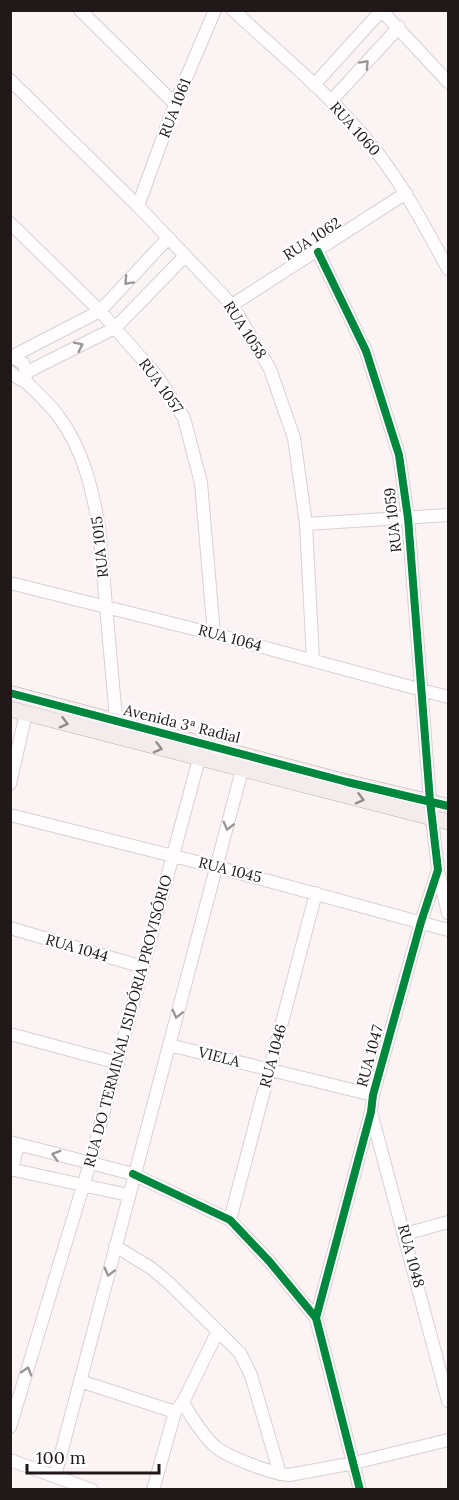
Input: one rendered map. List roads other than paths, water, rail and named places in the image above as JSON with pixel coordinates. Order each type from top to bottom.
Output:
[{"type":"main road","name":"Avenida 3ª Radial","points":[[10,693],[347,782]]},
{"type":"main road","name":"Avenida 3ª Radial","points":[[10,709],[448,822]]},
{"type":"main road","points":[[177,736],[197,748],[199,759]]},
{"type":"main road","points":[[242,770],[246,764],[251,762],[326,782],[347,782],[448,806]]},
{"type":"street","points":[[80,10],[175,104]]},
{"type":"street","name":"RUA 1061","points":[[138,206],[175,104],[215,10]]},
{"type":"street","name":"RUA 1060","points":[[233,10],[331,101],[372,145],[406,193],[448,270]]},
{"type":"street","points":[[314,85],[381,11],[399,27],[448,82]]},
{"type":"street","points":[[331,101],[399,27]]},
{"type":"street","name":"RUA 1058","points":[[10,80],[138,206],[232,305],[270,369],[294,438],[306,524],[313,660]]},
{"type":"street","name":"RUA 1062","points":[[232,305],[318,252],[406,193]]},
{"type":"street","name":"RUA 1057","points":[[10,223],[100,311],[157,376],[184,418],[201,483],[214,634]]},
{"type":"street","points":[[12,356],[100,311],[168,238]]},
{"type":"street","name":"RUA 1059","points":[[318,252],[366,351],[399,455],[408,519],[430,801]]},
{"type":"street","points":[[18,377],[115,328],[186,255]]},
{"type":"street","name":"RUA 1015","points":[[12,356],[23,363],[18,377],[58,416],[74,440],[86,470],[99,526],[117,737]]},
{"type":"street","points":[[306,524],[448,515]]},
{"type":"street","name":"RUA 1064","points":[[10,583],[214,634],[448,697]]},
{"type":"street","points":[[10,784],[26,713]]},
{"type":"street","name":"RUA DO TERMINAL ISIDÓRIA PROVISÓRIO","points":[[10,1427],[90,1164],[199,759]]},
{"type":"street","points":[[55,1476],[133,1174],[170,1045],[242,770]]},
{"type":"street","name":"RUA 1047","points":[[316,1318],[371,1112],[373,1095],[421,922],[438,870],[430,801]]},
{"type":"street","name":"RUA 1045","points":[[10,815],[217,867],[448,930]]},
{"type":"street","points":[[438,870],[448,913]]},
{"type":"street","name":"RUA 1046","points":[[230,1220],[316,893]]},
{"type":"street","name":"RUA 1044","points":[[10,928],[143,967]]},
{"type":"street","points":[[10,1034],[118,1063]]},
{"type":"street","name":"VIELA","points":[[170,1045],[373,1095]]},
{"type":"street","name":"RUA 1048","points":[[371,1112],[448,1401]]},
{"type":"street","points":[[128,1195],[11,1169],[14,1143],[133,1174],[230,1220],[269,1261],[316,1318],[360,1490]]},
{"type":"street","points":[[405,1234],[448,1222]]},
{"type":"street","points":[[115,1246],[151,1268],[170,1283],[240,1353],[247,1364],[279,1474]]},
{"type":"street","points":[[153,1490],[179,1407],[218,1331]]},
{"type":"street","points":[[80,1381],[179,1407],[189,1414],[216,1448],[268,1472],[279,1474],[289,1475],[354,1463],[448,1440]]},
{"type":"street","points":[[10,1461],[92,1490]]}]
